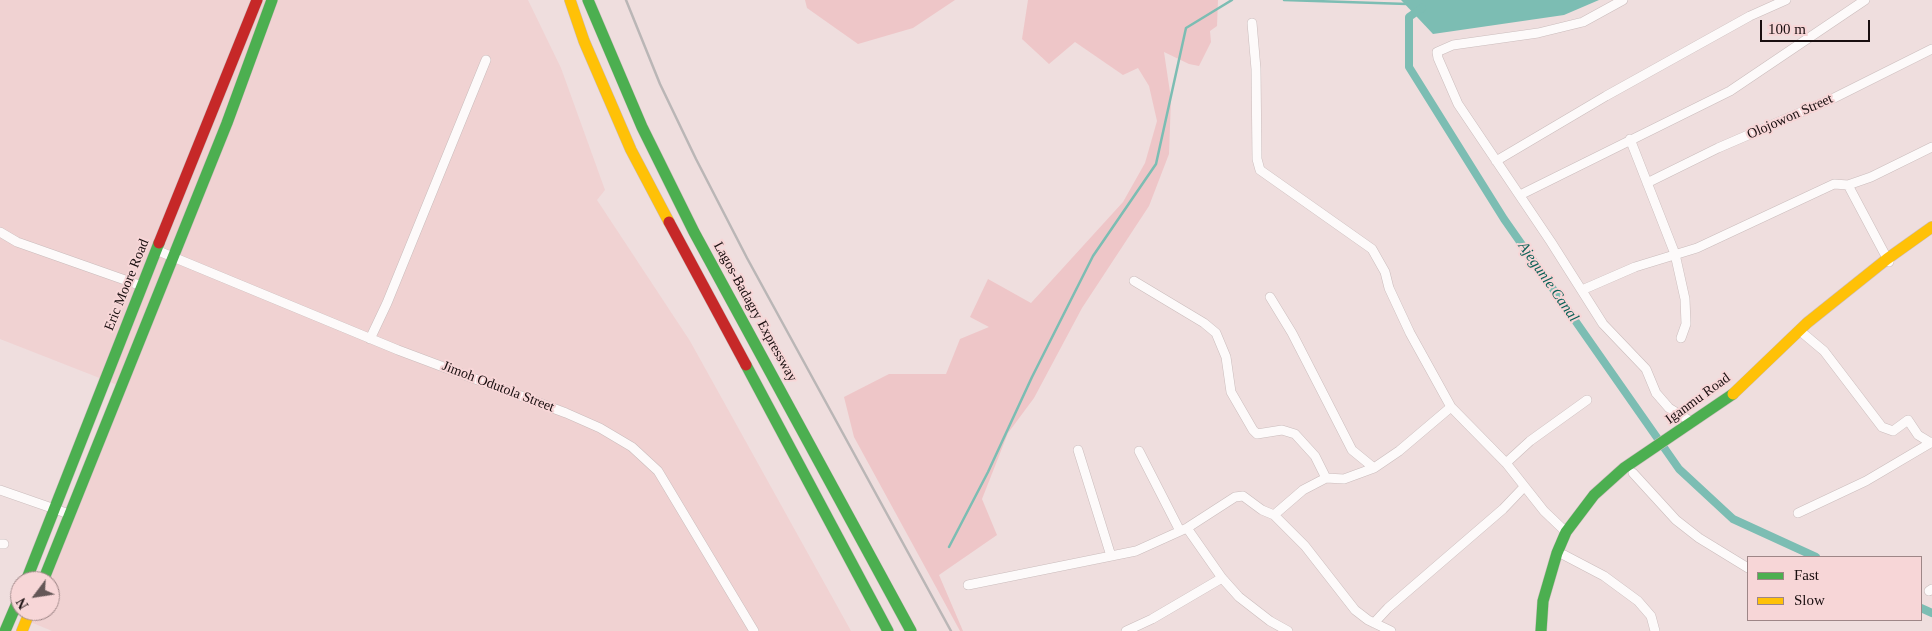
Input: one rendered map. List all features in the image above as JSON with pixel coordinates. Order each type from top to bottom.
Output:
[{"type":"main road","name":"Eric Moore Road","points":[[30,571],[156,250],[257,0]]},
{"type":"main road","points":[[570,0],[584,42],[631,150],[888,631]]},
{"type":"main road","name":"Lagos-Badagry Expressway","points":[[588,0],[642,127],[694,232],[911,631]]},
{"type":"main road","points":[[47,571],[227,123],[270,1]]},
{"type":"main road","name":"Iganmu Road","points":[[1682,433],[1692,422],[1730,397],[1800,332],[1888,260],[1932,227]]},
{"type":"main road","name":"Iganmu Road","points":[[1888,260],[1932,232]]},
{"type":"main road","name":"Iganmu Road","points":[[1548,631],[1550,602],[1564,555],[1573,536],[1599,500],[1682,433],[1731,401],[1800,332]]},
{"type":"main road","name":"Iganmu Road","points":[[1541,631],[1546,584],[1566,532],[1594,494],[1624,468],[1638,467]]},
{"type":"street","points":[[1623,0],[1583,22],[1562,28],[1453,45],[1437,52],[1446,79],[1458,104],[1520,195],[1603,324],[1646,369],[1656,393],[1669,408],[1692,422]]},
{"type":"street","points":[[1496,161],[1750,16],[1786,0]]},
{"type":"street","points":[[1520,195],[1730,91],[1865,0]]},
{"type":"street","points":[[1252,24],[1256,69],[1258,159],[1260,170],[1372,249],[1385,272],[1389,288],[1410,333],[1451,407],[1506,463],[1544,511],[1566,532]]},
{"type":"street","name":"Olojowon Street","points":[[1647,183],[1718,148],[1834,98],[1932,49]]},
{"type":"street","points":[[370,339],[387,303],[486,60]]},
{"type":"street","points":[[1630,139],[1675,254],[1685,299],[1686,324],[1681,338]]},
{"type":"street","points":[[1582,290],[1635,267],[1737,230],[1834,184],[1848,185],[1905,162],[1932,147]]},
{"type":"street","points":[[1848,185],[1888,260]]},
{"type":"street","points":[[0,232],[17,242],[142,286]]},
{"type":"street","name":"Jimoh Odutola Street","points":[[156,250],[370,339],[566,413],[600,428],[632,446],[658,471],[754,631]]},
{"type":"street","points":[[1134,281],[1204,323],[1216,333],[1226,357],[1231,392],[1253,430],[1257,434],[1282,430],[1295,434],[1315,456],[1326,478]]},
{"type":"street","points":[[1270,297],[1292,333],[1352,450],[1374,468]]},
{"type":"street","points":[[1798,513],[1866,481],[1931,443],[1918,435],[1908,420],[1894,431],[1882,427],[1824,351],[1800,332]]},
{"type":"street","points":[[1506,463],[1530,442],[1587,400]]},
{"type":"street","points":[[1274,515],[1303,490],[1326,478],[1344,479],[1374,468],[1399,451],[1451,407]]},
{"type":"street","points":[[1078,450],[1111,556]]},
{"type":"street","points":[[1139,451],[1184,530],[1222,578],[1239,597],[1270,621],[1288,631]]},
{"type":"street","points":[[1638,467],[1676,520],[1699,538],[1747,567]]},
{"type":"street","points":[[1374,623],[1388,608],[1503,510],[1524,487]]},
{"type":"street","points":[[0,490],[56,507],[69,514]]},
{"type":"street","points":[[968,585],[1136,551],[1184,530],[1235,497],[1243,496],[1262,510],[1274,515],[1325,568],[1355,610],[1374,623],[1391,631]]},
{"type":"street","points":[[1564,555],[1604,576],[1638,600],[1651,616],[1655,631]]},
{"type":"street","points":[[1126,631],[1152,619],[1222,578]]},
{"type":"shaded area","points":[[0,0],[528,0],[561,68],[605,190],[597,200],[690,341],[851,631],[52,631],[28,621],[60,621],[60,571],[47,571],[120,386],[0,339]]},
{"type":"shaded area","points":[[805,0],[955,0],[913,28],[858,44],[807,8]]},
{"type":"shaded area","points":[[1028,0],[1218,0],[1217,26],[1210,31],[1211,42],[1199,66],[1189,64],[1164,52],[1171,99],[1169,154],[1149,206],[1082,308],[1034,398],[1008,433],[982,499],[997,535],[939,575],[963,631],[960,631],[854,437],[844,397],[889,374],[946,374],[960,339],[989,327],[970,317],[988,279],[1031,303],[1123,202],[1145,163],[1157,121],[1149,86],[1138,68],[1123,75],[1075,42],[1049,64],[1022,39]]},
{"type":"water","points":[[1401,0],[1599,0],[1564,15],[1433,34]]},
{"type":"waterway","points":[[949,547],[988,472],[1032,377],[1093,256],[1156,164],[1186,28],[1232,0]]},
{"type":"waterway","points":[[1284,0],[1407,4]]},
{"type":"waterway","name":"Ajegunle Canal","points":[[1422,8],[1409,17],[1409,67],[1504,219],[1679,469],[1733,519],[1814,556]]},
{"type":"waterway","name":"Ajegunle Canal","points":[[1922,608],[1932,613]]},
{"type":"railway","points":[[626,0],[660,84],[696,159],[747,258],[951,631]]},
{"type":"traffic: fast","points":[[47,571],[227,123],[272,0]]},
{"type":"traffic: fast","points":[[588,0],[642,127],[694,232],[911,631]]},
{"type":"traffic: fast","points":[[30,571],[159,243]]},
{"type":"traffic: fast","points":[[746,365],[888,631]]},
{"type":"traffic: fast","points":[[1541,631],[1543,601],[1557,553],[1566,532],[1594,495],[1624,468],[1733,394]]},
{"type":"traffic: fast","points":[[5,631],[10,619]]},
{"type":"traffic: slow","points":[[570,0],[584,41],[631,150],[669,222]]},
{"type":"traffic: slow","points":[[1733,394],[1807,323],[1887,259],[1932,227]]},
{"type":"traffic: slow","points":[[22,631],[26,621]]},
{"type":"traffic: jam","points":[[159,243],[257,0]]},
{"type":"traffic: jam","points":[[669,222],[746,365]]}]
